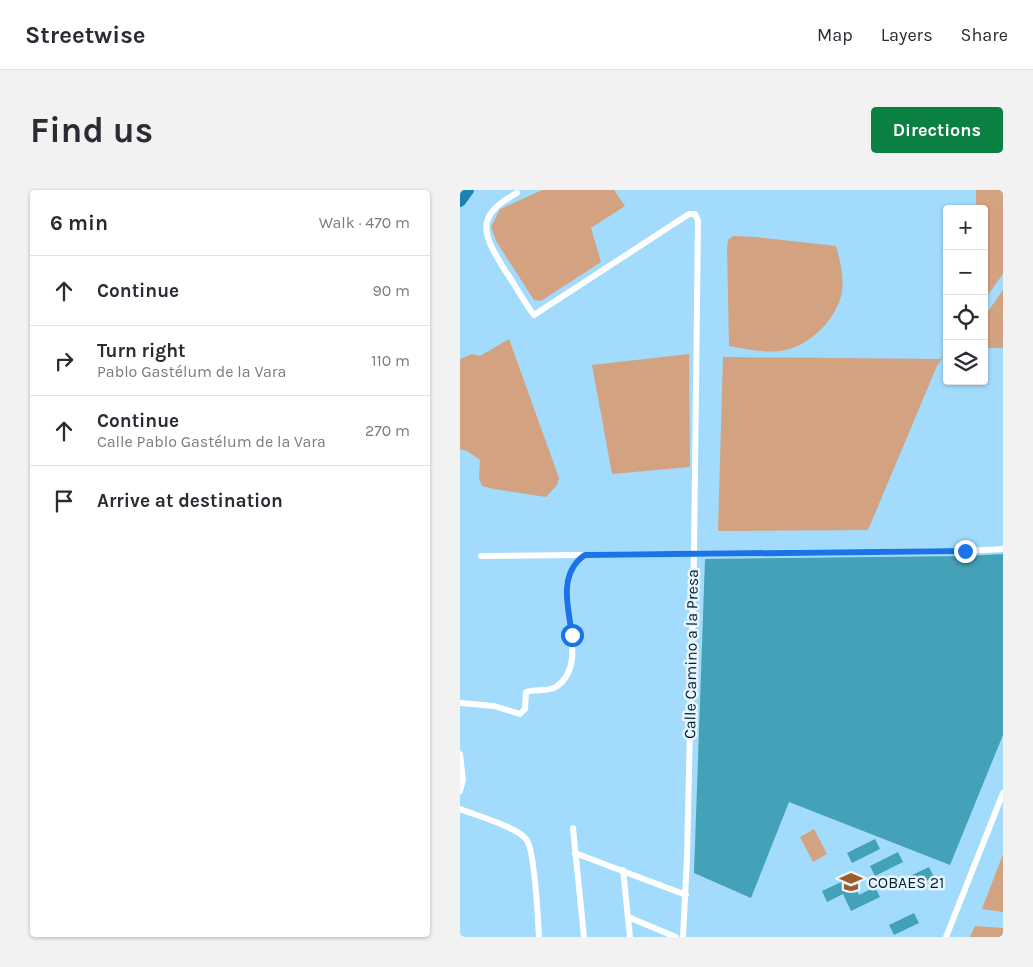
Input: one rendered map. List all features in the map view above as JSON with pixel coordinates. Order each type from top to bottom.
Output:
[{"type":"street","name":"Calle Camino a la Presa","points":[[517,193],[501,201],[492,211],[486,230],[490,245],[534,315],[688,214],[694,214],[698,221],[694,553],[686,895],[683,937]]},
{"type":"street","points":[[481,556],[1003,549]]},
{"type":"street","points":[[460,703],[494,706],[520,714],[525,709],[526,692],[555,688],[564,680],[569,672],[572,645],[568,606],[568,578],[571,568],[576,561],[585,555]]},
{"type":"street","points":[[460,754],[463,780],[460,791]]},
{"type":"street","points":[[946,937],[1003,793]]},
{"type":"street","points":[[460,809],[518,832],[526,838],[530,845],[532,858],[539,937]]},
{"type":"street","points":[[573,828],[584,937]]},
{"type":"street","points":[[575,853],[686,895]]},
{"type":"street","points":[[623,870],[630,937]]},
{"type":"street","points":[[628,917],[676,937]]},
{"type":"shaded area","points":[[542,190],[614,190],[625,206],[591,228],[601,262],[541,301],[534,300],[496,241],[491,227],[500,209]]},
{"type":"shaded area","points":[[976,190],[1003,190],[1003,274],[988,295],[988,205],[976,205]]},
{"type":"shaded area","points":[[733,236],[836,246],[842,280],[839,302],[828,322],[810,339],[790,349],[779,351],[760,351],[729,346],[727,247],[728,240]]},
{"type":"shaded area","points":[[1003,290],[1003,348],[988,348],[988,311]]},
{"type":"shaded area","points":[[509,339],[559,478],[557,485],[546,497],[482,486],[479,478],[480,460],[467,451],[460,449],[460,359],[472,354],[480,356]]},
{"type":"shaded area","points":[[689,354],[690,467],[612,474],[592,365]]},
{"type":"shaded area","points":[[943,355],[868,530],[718,531],[723,357],[940,359]]},
{"type":"shaded area","points":[[814,829],[827,854],[813,862],[800,837]]},
{"type":"shaded area","points":[[1003,854],[1003,912],[982,909]]},
{"type":"shaded area","points":[[975,926],[1003,928],[1003,937],[970,937]]},
{"type":"building","points":[[1003,554],[1003,735],[950,865],[789,802],[751,898],[694,873],[705,559]]},
{"type":"building","points":[[875,839],[880,849],[852,863],[847,853]]},
{"type":"building","points":[[898,852],[903,862],[875,876],[870,866]]},
{"type":"building","points":[[929,867],[934,877],[915,887],[910,876]]},
{"type":"building","points":[[850,878],[859,895],[875,887],[880,897],[851,911],[843,894],[827,902],[822,891]]},
{"type":"building","points":[[914,913],[919,923],[894,935],[889,925]]},
{"type":"waterway","points":[[460,201],[468,190]]},
{"type":"place","name":"COBAES 21","points":[[851,882]]},
{"type":"route","points":[[572,635],[568,606],[568,578],[571,568],[576,561],[585,555],[965,551]]}]
